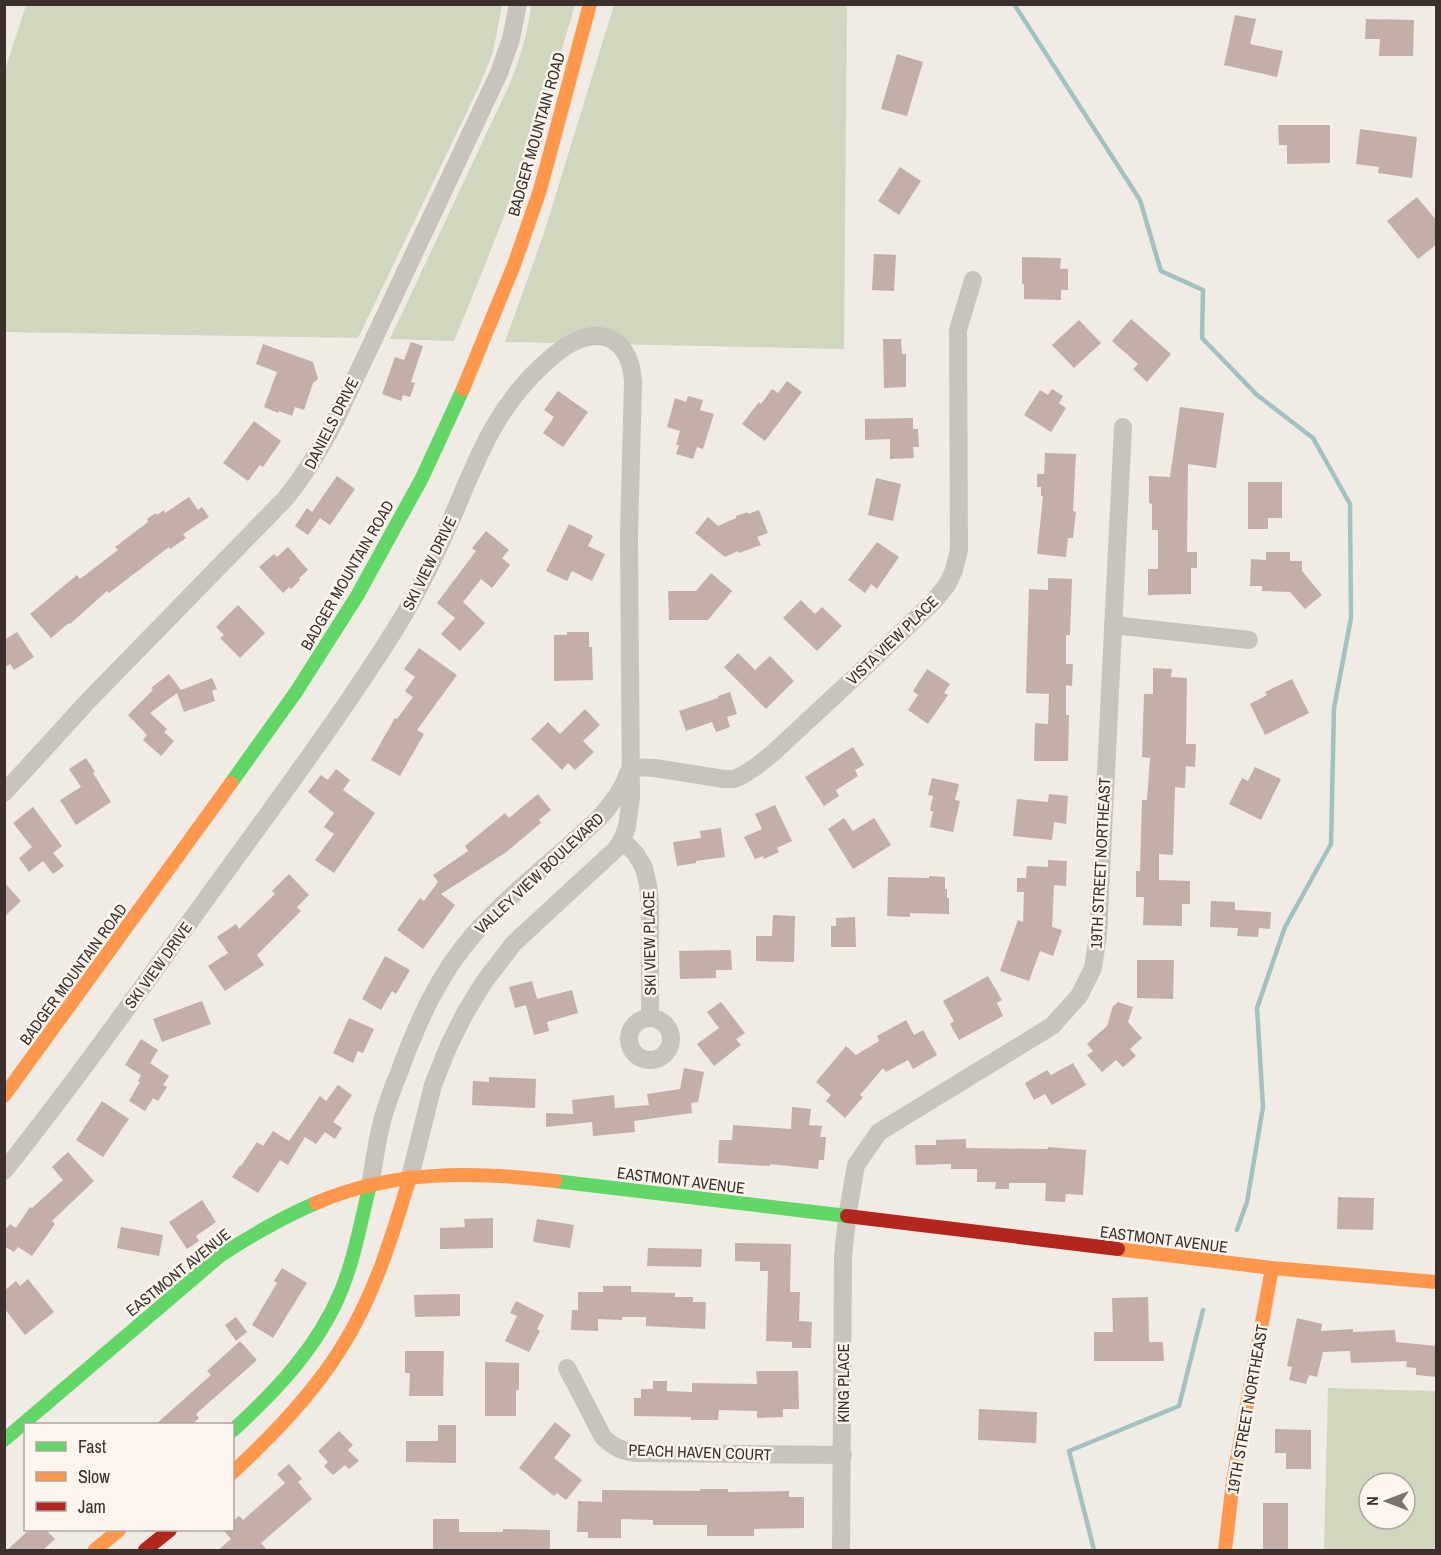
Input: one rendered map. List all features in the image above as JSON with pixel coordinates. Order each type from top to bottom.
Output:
[{"type":"main road","name":"BADGER MOUNTAIN ROAD","points":[[4,1096],[296,692],[352,605],[389,540],[457,404],[514,266],[540,190],[590,4]]},
{"type":"main road","name":"EASTMONT AVENUE","points":[[4,1440],[220,1255],[290,1213],[340,1193],[410,1177],[448,1173],[497,1174],[1272,1268],[1437,1282]]},
{"type":"main road","name":"VALLEY VIEW BOULEVARD","points":[[234,1471],[294,1411],[340,1350],[362,1311],[383,1262],[410,1177]]},
{"type":"main road","name":"VALLEY VIEW BOULEVARD","points":[[234,1429],[301,1361],[336,1304],[348,1272],[370,1185]]},
{"type":"main road","name":"19TH STREET NORTHEAST","points":[[1225,1551],[1233,1481],[1272,1268]]},
{"type":"main road","points":[[96,1551],[118,1531]]},
{"type":"main road","points":[[145,1551],[169,1531]]},
{"type":"street","name":"DANIELS DRIVE","points":[[4,793],[88,701],[284,500],[305,472],[336,419],[494,83],[511,39],[519,4]]},
{"type":"street","name":"VISTA VIEW PLACE","points":[[631,767],[655,768],[724,779],[734,779],[743,775],[773,753],[858,674],[934,601],[947,585],[959,550],[958,330],[973,280]]},
{"type":"street","name":"SKI VIEW DRIVE","points":[[4,1171],[54,1107],[238,855],[373,663],[406,610],[435,556],[484,442],[506,406],[537,370],[561,349],[581,339],[591,337],[608,338],[615,341],[626,352],[633,371],[629,525],[631,767]]},
{"type":"street","name":"19TH STREET NORTHEAST","points":[[847,1217],[856,1165],[879,1132],[1052,1026],[1079,996],[1093,968],[1098,935],[1123,427]]},
{"type":"street","points":[[1113,625],[1249,640]]},
{"type":"street","name":"VALLEY VIEW BOULEVARD","points":[[410,1177],[433,1085],[464,1015],[484,982],[514,943],[608,858],[622,840],[630,813],[631,767]]},
{"type":"street","name":"VALLEY VIEW BOULEVARD","points":[[370,1185],[381,1125],[396,1080],[413,1035],[447,970],[474,935],[504,904],[614,802],[631,767]]},
{"type":"street","name":"SKI VIEW PLACE","points":[[622,840],[636,854],[644,868],[648,885],[650,1018]]},
{"type":"street","name":"KING PLACE","points":[[842,1551],[843,1257],[847,1217]]},
{"type":"street","name":"PEACH HAVEN COURT","points":[[567,1368],[603,1437],[623,1451],[843,1455]]},
{"type":"green space","points":[[26,4],[502,5],[493,52],[477,91],[358,338],[5,332],[5,67]]},
{"type":"green space","points":[[531,5],[575,5],[549,90],[519,174],[454,341],[390,339],[511,81],[524,43]]},
{"type":"green space","points":[[614,5],[847,5],[844,349],[505,342],[544,233]]},
{"type":"green space","points":[[1328,1388],[1436,1391],[1436,1550],[1324,1550]]},
{"type":"building","points":[[1235,15],[1256,19],[1250,44],[1283,51],[1277,77],[1224,65]]},
{"type":"building","points":[[1366,19],[1414,20],[1413,56],[1379,56],[1380,39],[1365,39]]},
{"type":"building","points":[[897,54],[923,62],[907,116],[881,109]]},
{"type":"building","points":[[1278,125],[1330,125],[1330,163],[1287,164],[1287,145],[1279,145]]},
{"type":"building","points":[[1360,129],[1417,137],[1412,178],[1378,173],[1379,167],[1356,164]]},
{"type":"building","points":[[900,167],[921,181],[899,215],[878,201]]},
{"type":"building","points":[[1417,197],[1437,221],[1437,244],[1418,259],[1387,221]]},
{"type":"building","points":[[874,254],[896,255],[894,291],[872,290]]},
{"type":"building","points":[[1022,257],[1061,258],[1060,269],[1068,269],[1068,290],[1061,290],[1061,300],[1024,299]]},
{"type":"building","points":[[1131,319],[1171,354],[1147,382],[1133,369],[1138,364],[1112,341]]},
{"type":"building","points":[[1079,320],[1101,343],[1074,368],[1052,345]]},
{"type":"building","points":[[883,339],[901,339],[902,354],[906,354],[906,387],[884,388]]},
{"type":"building","points":[[411,342],[423,346],[411,382],[415,383],[410,397],[403,395],[401,401],[382,394],[395,357],[404,360]]},
{"type":"building","points":[[263,344],[313,362],[318,379],[313,383],[304,410],[295,407],[292,416],[264,407],[277,372],[256,364]]},
{"type":"building","points":[[787,381],[802,392],[765,441],[742,424],[772,389],[778,393]]},
{"type":"building","points":[[1052,389],[1063,396],[1059,403],[1066,408],[1051,432],[1024,415],[1040,390],[1048,395]]},
{"type":"building","points":[[558,391],[588,412],[563,447],[543,433],[554,417],[544,410]]},
{"type":"building","points":[[688,396],[703,400],[700,410],[714,414],[703,449],[697,447],[693,459],[676,454],[680,431],[667,427],[675,398],[686,402]]},
{"type":"building","points":[[1180,407],[1224,413],[1216,468],[1188,464],[1187,552],[1197,552],[1197,568],[1191,568],[1191,594],[1148,595],[1148,569],[1158,569],[1158,530],[1152,530],[1149,476],[1170,477]]},
{"type":"building","points":[[913,418],[913,429],[918,429],[919,447],[913,447],[914,458],[890,459],[890,439],[865,440],[865,419]]},
{"type":"building","points":[[254,421],[281,441],[263,467],[260,465],[248,481],[223,463]]},
{"type":"building","points":[[1045,453],[1076,454],[1073,511],[1076,512],[1073,538],[1068,538],[1066,557],[1037,554],[1043,496],[1041,496],[1041,487],[1037,487],[1037,474],[1044,474]]},
{"type":"building","points":[[337,476],[355,489],[330,525],[320,518],[308,535],[295,526],[307,508],[312,512]]},
{"type":"building","points":[[876,478],[901,484],[893,521],[868,515]]},
{"type":"building","points":[[1248,482],[1282,482],[1282,518],[1268,518],[1268,529],[1248,529]]},
{"type":"building","points":[[189,497],[198,510],[202,507],[209,517],[183,534],[186,538],[170,549],[169,547],[109,593],[107,591],[51,638],[30,614],[77,575],[80,579],[118,550],[115,547],[148,522],[147,519],[164,510],[165,513]]},
{"type":"building","points":[[759,510],[768,533],[757,537],[761,545],[739,553],[738,551],[725,557],[695,533],[708,517],[718,526],[736,516]]},
{"type":"building","points":[[569,524],[593,536],[588,546],[605,554],[592,581],[572,571],[567,581],[546,571]]},
{"type":"building","points":[[486,531],[509,550],[502,558],[510,565],[492,588],[481,579],[463,602],[485,623],[460,651],[441,634],[455,618],[437,603],[476,551],[472,548]]},
{"type":"building","points":[[877,542],[899,557],[877,589],[871,584],[865,593],[848,580]]},
{"type":"building","points":[[288,547],[308,570],[291,589],[289,587],[283,593],[259,567],[274,554],[277,557]]},
{"type":"building","points":[[1266,552],[1290,552],[1290,561],[1302,561],[1302,571],[1322,595],[1305,609],[1290,592],[1262,591],[1262,586],[1250,586],[1251,559],[1266,560]]},
{"type":"building","points":[[711,573],[732,591],[708,620],[669,620],[668,591],[696,591]]},
{"type":"building","points":[[1048,578],[1072,579],[1070,635],[1066,635],[1066,664],[1073,664],[1072,686],[1066,685],[1066,715],[1069,715],[1068,761],[1034,761],[1035,723],[1048,724],[1049,694],[1026,693],[1029,589],[1048,590]]},
{"type":"building","points":[[801,600],[815,614],[822,607],[842,626],[817,651],[783,618]]},
{"type":"building","points":[[238,605],[265,633],[240,658],[220,638],[224,635],[216,627]]},
{"type":"building","points":[[17,632],[34,657],[14,670],[10,664],[4,668],[4,640]]},
{"type":"building","points":[[567,632],[589,632],[593,680],[554,681],[554,635],[567,635]]},
{"type":"building","points":[[419,648],[457,675],[417,730],[424,734],[400,776],[371,760],[395,718],[397,719],[413,697],[405,691],[415,677],[404,669]]},
{"type":"building","points":[[738,653],[755,670],[770,656],[794,681],[766,709],[724,667]]},
{"type":"building","points":[[1153,668],[1172,669],[1171,677],[1187,678],[1186,744],[1196,744],[1195,767],[1186,766],[1185,788],[1175,787],[1173,855],[1159,854],[1159,880],[1190,881],[1190,904],[1182,904],[1182,926],[1143,925],[1144,897],[1136,897],[1136,871],[1140,871],[1142,800],[1147,800],[1150,758],[1142,757],[1144,694],[1153,694]]},
{"type":"building","points":[[927,669],[950,684],[944,693],[948,695],[928,724],[908,710],[918,695],[913,691]]},
{"type":"building","points":[[169,674],[181,690],[212,678],[217,689],[212,691],[215,701],[184,712],[177,693],[150,713],[167,729],[164,732],[174,741],[161,756],[143,740],[147,735],[128,715],[153,690],[151,688]]},
{"type":"building","points":[[1292,679],[1309,713],[1265,735],[1250,704],[1267,695],[1265,692]]},
{"type":"building","points":[[730,692],[737,714],[727,717],[730,727],[716,732],[712,722],[686,731],[679,711]]},
{"type":"building","points":[[585,709],[600,725],[583,741],[594,752],[575,770],[568,763],[562,770],[531,739],[548,722],[560,734]]},
{"type":"building","points":[[853,747],[864,765],[855,770],[858,776],[836,790],[839,796],[824,806],[805,777]]},
{"type":"building","points":[[86,758],[111,802],[76,825],[60,800],[81,787],[69,769]]},
{"type":"building","points":[[1255,767],[1281,779],[1261,820],[1229,804],[1242,778],[1248,781]]},
{"type":"building","points":[[336,769],[350,780],[343,790],[375,813],[334,873],[315,860],[334,834],[324,827],[334,813],[308,792],[321,775],[328,780]]},
{"type":"building","points":[[932,778],[959,784],[955,800],[960,801],[953,832],[930,827],[933,796],[928,795]]},
{"type":"building","points":[[538,794],[551,810],[539,820],[541,823],[505,853],[441,894],[455,905],[423,949],[397,930],[420,898],[424,901],[438,882],[433,875],[468,851],[465,846],[505,813],[509,818]]},
{"type":"building","points":[[1049,794],[1068,796],[1066,824],[1054,822],[1052,840],[1013,836],[1017,799],[1048,802]]},
{"type":"building","points":[[775,805],[792,841],[777,848],[779,852],[764,859],[763,856],[755,859],[744,837],[762,829],[755,814]]},
{"type":"building","points":[[33,807],[62,846],[53,853],[64,866],[53,874],[43,861],[29,872],[19,858],[32,847],[13,823]]},
{"type":"building","points":[[844,818],[853,831],[874,818],[891,845],[853,869],[828,829]]},
{"type":"building","points":[[721,828],[725,857],[677,866],[673,842],[701,838],[700,831]]},
{"type":"building","points":[[1048,860],[1067,861],[1066,886],[1054,885],[1052,927],[1062,930],[1053,956],[1040,951],[1029,981],[1000,971],[1018,920],[1023,922],[1024,892],[1017,892],[1017,878],[1026,878],[1027,866],[1048,867]]},
{"type":"building","points":[[289,874],[309,895],[297,907],[301,911],[257,955],[264,965],[225,991],[208,966],[228,953],[217,937],[236,924],[239,929],[275,894],[272,891]]},
{"type":"building","points":[[929,876],[945,877],[949,914],[910,913],[910,917],[887,916],[888,877],[929,878]]},
{"type":"building","points":[[4,882],[21,901],[4,917]]},
{"type":"building","points":[[1211,901],[1235,902],[1235,910],[1271,912],[1270,929],[1259,928],[1258,937],[1237,936],[1238,928],[1210,927]]},
{"type":"building","points":[[773,915],[795,916],[794,962],[756,961],[756,936],[772,936]]},
{"type":"building","points":[[855,917],[856,947],[831,947],[831,926],[836,926],[836,918]]},
{"type":"building","points":[[731,950],[732,970],[716,970],[716,978],[680,979],[679,951]]},
{"type":"building","points":[[385,956],[410,970],[396,994],[392,991],[381,1010],[362,999]]},
{"type":"building","points":[[1137,960],[1174,960],[1173,999],[1137,998]]},
{"type":"building","points":[[988,976],[1002,1000],[997,1003],[1003,1016],[959,1040],[950,1024],[954,1021],[943,1001]]},
{"type":"building","points":[[532,981],[537,999],[572,990],[578,1013],[547,1022],[549,1031],[534,1035],[526,1005],[515,1008],[509,987]]},
{"type":"building","points":[[202,1001],[211,1024],[162,1042],[153,1019]]},
{"type":"building","points":[[721,1002],[745,1033],[736,1039],[741,1045],[714,1066],[697,1044],[719,1028],[707,1012]]},
{"type":"building","points":[[1118,1002],[1133,1007],[1128,1022],[1142,1038],[1130,1049],[1136,1056],[1123,1067],[1116,1060],[1102,1072],[1087,1055],[1093,1051],[1087,1044],[1107,1026],[1113,1006]]},
{"type":"building","points":[[349,1018],[374,1029],[363,1053],[358,1051],[353,1063],[333,1053]]},
{"type":"building","points":[[906,1020],[914,1035],[923,1030],[937,1055],[913,1069],[908,1060],[886,1072],[883,1068],[860,1095],[863,1097],[845,1118],[826,1101],[831,1095],[816,1082],[846,1046],[856,1055],[879,1041],[877,1036]]},
{"type":"building","points":[[141,1039],[158,1050],[150,1063],[169,1076],[163,1085],[167,1087],[158,1101],[153,1098],[145,1111],[129,1101],[140,1082],[138,1081],[141,1075],[125,1065]]},
{"type":"building","points":[[1073,1063],[1086,1085],[1052,1105],[1045,1094],[1034,1100],[1025,1083],[1047,1070],[1051,1075]]},
{"type":"building","points":[[684,1068],[704,1072],[698,1102],[691,1103],[692,1113],[634,1121],[635,1132],[593,1136],[592,1122],[546,1127],[546,1113],[573,1114],[572,1100],[614,1095],[615,1108],[649,1105],[647,1094],[680,1089]]},
{"type":"building","points":[[489,1077],[536,1079],[535,1108],[472,1105],[473,1081],[489,1082]]},
{"type":"building","points":[[338,1085],[352,1095],[333,1122],[342,1128],[335,1139],[325,1132],[316,1144],[305,1137],[288,1165],[280,1160],[258,1193],[232,1177],[257,1142],[263,1146],[273,1131],[289,1141],[320,1096],[326,1101]]},
{"type":"building","points":[[102,1101],[129,1119],[103,1157],[76,1140]]},
{"type":"building","points":[[792,1107],[811,1109],[809,1125],[822,1126],[820,1137],[826,1137],[824,1160],[819,1160],[818,1169],[770,1164],[770,1166],[718,1163],[719,1140],[732,1140],[733,1125],[791,1129]]},
{"type":"building","points":[[966,1139],[966,1148],[1048,1149],[1048,1147],[1086,1150],[1083,1195],[1066,1194],[1065,1202],[1045,1201],[1046,1183],[1009,1183],[1009,1189],[995,1189],[996,1182],[977,1182],[977,1169],[951,1169],[951,1164],[916,1165],[915,1145],[936,1145],[936,1140]]},
{"type":"building","points":[[68,1152],[94,1181],[52,1221],[55,1224],[32,1256],[18,1247],[14,1252],[4,1246],[4,1231],[10,1224],[16,1228],[30,1207],[32,1208],[63,1180],[52,1167]]},
{"type":"building","points":[[1338,1197],[1374,1198],[1373,1230],[1337,1229]]},
{"type":"building","points":[[202,1200],[216,1222],[196,1236],[199,1241],[187,1249],[169,1222]]},
{"type":"building","points":[[493,1218],[493,1248],[440,1249],[440,1228],[465,1227],[464,1219]]},
{"type":"building","points":[[537,1219],[574,1225],[570,1248],[533,1242]]},
{"type":"building","points":[[121,1227],[163,1235],[159,1256],[117,1248]]},
{"type":"building","points":[[735,1243],[791,1244],[790,1292],[800,1292],[799,1321],[812,1322],[811,1348],[792,1348],[792,1342],[766,1341],[768,1271],[760,1271],[760,1262],[735,1261]]},
{"type":"building","points":[[648,1248],[702,1249],[701,1267],[647,1266]]},
{"type":"building","points":[[282,1268],[307,1283],[273,1338],[252,1325],[277,1283],[274,1281]]},
{"type":"building","points":[[28,1279],[54,1312],[25,1335],[4,1308],[4,1291],[16,1281],[20,1286]]},
{"type":"building","points":[[603,1286],[631,1286],[631,1292],[675,1293],[675,1297],[693,1297],[693,1302],[706,1302],[705,1329],[646,1326],[646,1317],[622,1317],[622,1320],[598,1319],[598,1331],[571,1330],[572,1310],[578,1310],[578,1292],[603,1292]]},
{"type":"building","points":[[460,1294],[460,1316],[415,1317],[414,1295]]},
{"type":"building","points":[[1148,1297],[1149,1342],[1163,1342],[1164,1361],[1094,1361],[1094,1332],[1113,1332],[1112,1298]]},
{"type":"building","points":[[516,1301],[544,1315],[537,1329],[540,1331],[529,1352],[505,1341],[517,1316],[510,1313]]},
{"type":"building","points":[[236,1317],[247,1332],[236,1341],[225,1325]]},
{"type":"building","points":[[1297,1318],[1322,1324],[1321,1331],[1395,1330],[1396,1342],[1437,1346],[1437,1377],[1416,1375],[1416,1368],[1406,1367],[1407,1361],[1351,1363],[1350,1351],[1323,1352],[1317,1377],[1309,1375],[1306,1384],[1289,1380],[1292,1367],[1287,1366]]},
{"type":"building","points":[[240,1341],[257,1360],[196,1414],[199,1418],[194,1423],[157,1423],[211,1375],[207,1371]]},
{"type":"building","points":[[405,1351],[444,1351],[443,1396],[409,1396],[410,1373],[405,1373]]},
{"type":"building","points":[[485,1362],[519,1363],[516,1416],[485,1416]]},
{"type":"building","points":[[756,1371],[798,1371],[799,1409],[783,1409],[783,1417],[757,1418],[757,1411],[719,1410],[718,1420],[634,1416],[634,1398],[641,1398],[641,1389],[653,1389],[653,1381],[667,1381],[667,1391],[692,1392],[692,1383],[757,1384]]},
{"type":"building","points":[[979,1409],[1037,1412],[1036,1443],[978,1440]]},
{"type":"building","points":[[555,1422],[571,1435],[554,1458],[582,1480],[566,1500],[557,1493],[554,1496],[519,1468]]},
{"type":"building","points":[[438,1425],[456,1425],[456,1463],[406,1462],[406,1441],[438,1441]]},
{"type":"building","points":[[1275,1429],[1311,1430],[1311,1469],[1286,1469],[1286,1453],[1275,1453]]},
{"type":"building","points":[[339,1431],[353,1445],[348,1450],[359,1461],[349,1469],[345,1465],[333,1475],[324,1466],[328,1462],[318,1451]]},
{"type":"building","points":[[289,1464],[302,1479],[298,1482],[312,1499],[261,1543],[268,1551],[217,1551],[231,1539],[224,1531],[234,1531],[234,1520],[239,1516],[243,1520],[285,1483],[277,1474]]},
{"type":"building","points":[[700,1489],[728,1489],[728,1492],[789,1491],[789,1497],[804,1497],[804,1528],[754,1529],[754,1536],[707,1536],[707,1525],[653,1525],[653,1520],[621,1519],[621,1538],[588,1538],[588,1532],[577,1532],[578,1501],[602,1502],[602,1490],[700,1491]]},
{"type":"building","points":[[1263,1503],[1288,1503],[1288,1551],[1263,1551]]},
{"type":"building","points":[[433,1519],[459,1519],[459,1532],[503,1532],[503,1529],[550,1530],[550,1551],[433,1551]]},
{"type":"building","points":[[28,1531],[47,1531],[55,1539],[42,1551],[6,1551]]},
{"type":"waterway","points":[[1014,4],[1140,200],[1161,271],[1203,290],[1202,338],[1257,395],[1313,438],[1350,504],[1351,618],[1334,708],[1331,844],[1285,927],[1257,1008],[1263,1107],[1247,1202],[1237,1230]]},
{"type":"waterway","points":[[1094,1550],[1069,1451],[1179,1406],[1203,1310]]},
{"type":"traffic: fast","points":[[231,783],[296,692],[357,596],[422,478],[463,389]]},
{"type":"traffic: fast","points":[[555,1181],[847,1216]]},
{"type":"traffic: fast","points":[[234,1429],[280,1384],[308,1349],[332,1311],[350,1265],[370,1185]]},
{"type":"traffic: fast","points":[[4,1440],[221,1255],[268,1227],[316,1203]]},
{"type":"traffic: slow","points":[[463,389],[514,265],[540,190],[590,4]]},
{"type":"traffic: slow","points":[[4,1096],[231,783]]},
{"type":"traffic: slow","points":[[316,1203],[374,1184],[434,1176],[495,1176],[555,1181]]},
{"type":"traffic: slow","points":[[234,1471],[262,1445],[317,1383],[352,1330],[363,1309],[389,1244],[410,1177]]},
{"type":"traffic: slow","points":[[1118,1249],[1272,1268],[1436,1282]]},
{"type":"traffic: slow","points":[[1225,1550],[1233,1481],[1272,1268]]},
{"type":"traffic: slow","points":[[95,1550],[118,1531]]},
{"type":"traffic: jam","points":[[847,1216],[1118,1249]]},
{"type":"traffic: jam","points":[[145,1550],[169,1531]]}]
